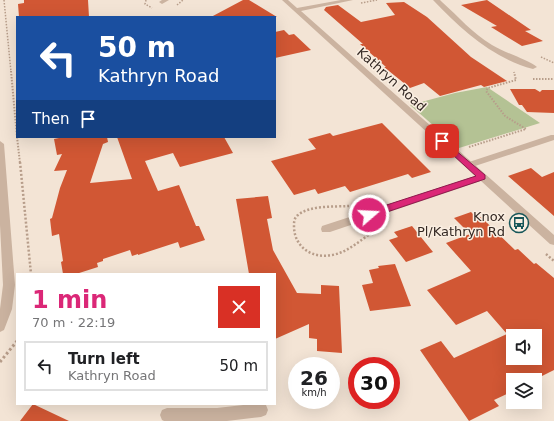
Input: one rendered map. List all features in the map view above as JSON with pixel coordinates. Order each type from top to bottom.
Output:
[{"type":"street","name":"Kathryn Road","points":[[284,0],[554,241]]},
{"type":"street","points":[[296,10],[350,0]]},
{"type":"street","points":[[436,0],[444,6],[470,34],[505,55],[533,67]]},
{"type":"street","points":[[0,144],[9,285],[6,309],[0,326]]},
{"type":"street","points":[[326,229],[482,177]]},
{"type":"street","points":[[168,415],[216,418],[261,410]]},
{"type":"lane","points":[[469,165],[554,137]]},
{"type":"path","points":[[4,0],[16,126]]},
{"type":"path","points":[[469,148],[526,129],[505,116],[486,91],[488,88],[516,80],[513,71]]},
{"type":"path","points":[[17,138],[31,273]]},
{"type":"path","points":[[0,362],[16,342]]},
{"type":"green space","points":[[487,87],[540,123],[459,148],[410,105],[455,93]]},
{"type":"building","points":[[24,0],[88,0],[89,16],[19,16],[18,4],[24,3]]},
{"type":"building","points":[[243,0],[249,0],[275,16],[213,16]]},
{"type":"building","points":[[487,0],[531,30],[525,31],[543,41],[522,46],[491,27],[497,26],[461,5]]},
{"type":"building","points":[[404,2],[427,17],[471,57],[507,81],[484,87],[481,85],[440,96],[424,83],[410,88],[384,67],[386,67],[360,44],[363,44],[324,10],[326,7],[338,5],[361,22],[395,15],[386,3]]},
{"type":"building","points":[[284,30],[289,35],[294,34],[311,50],[276,58],[276,32]]},
{"type":"building","points":[[510,89],[535,89],[540,92],[542,90],[554,90],[554,113],[527,112],[522,105],[519,105]]},
{"type":"building","points":[[382,123],[431,172],[412,178],[408,174],[350,192],[345,186],[318,194],[315,189],[294,195],[271,161],[316,149],[308,139],[330,133],[333,136]]},
{"type":"building","points":[[107,138],[108,142],[103,144],[90,183],[132,179],[117,138],[225,138],[233,153],[180,167],[173,153],[145,161],[158,191],[179,185],[196,226],[199,226],[205,240],[180,248],[178,242],[132,256],[130,250],[103,259],[103,261],[97,263],[98,267],[79,273],[63,273],[61,262],[63,261],[59,234],[52,236],[50,219],[52,218],[60,188],[67,170],[54,171],[62,154],[57,155],[54,139]]},
{"type":"building","points":[[531,168],[542,177],[554,172],[554,216],[508,176]]},
{"type":"building","points":[[268,196],[272,218],[267,219],[273,250],[297,293],[321,294],[321,285],[339,286],[342,353],[317,351],[317,339],[309,338],[309,324],[276,339],[276,273],[249,273],[236,199]]},
{"type":"building","points":[[471,212],[477,218],[481,217],[515,250],[518,249],[534,264],[536,263],[554,278],[554,370],[542,376],[542,373],[506,373],[506,394],[494,400],[499,406],[469,421],[420,350],[441,341],[454,358],[506,334],[506,365],[542,365],[542,329],[506,329],[506,333],[487,311],[456,325],[427,290],[471,271],[446,243],[470,234],[454,218]]},
{"type":"building","points":[[412,226],[433,252],[406,262],[389,240],[398,237],[394,232]]},
{"type":"building","points":[[395,264],[411,306],[370,311],[362,285],[373,283],[369,270],[379,268],[378,266]]},
{"type":"building","points":[[32,405],[35,405],[69,421],[20,421]]},
{"type":"place","name":"Knox Pl/Kathryn Rd","points":[[519,223]]},
{"type":"route","points":[[369,215],[482,177],[442,141]]}]
